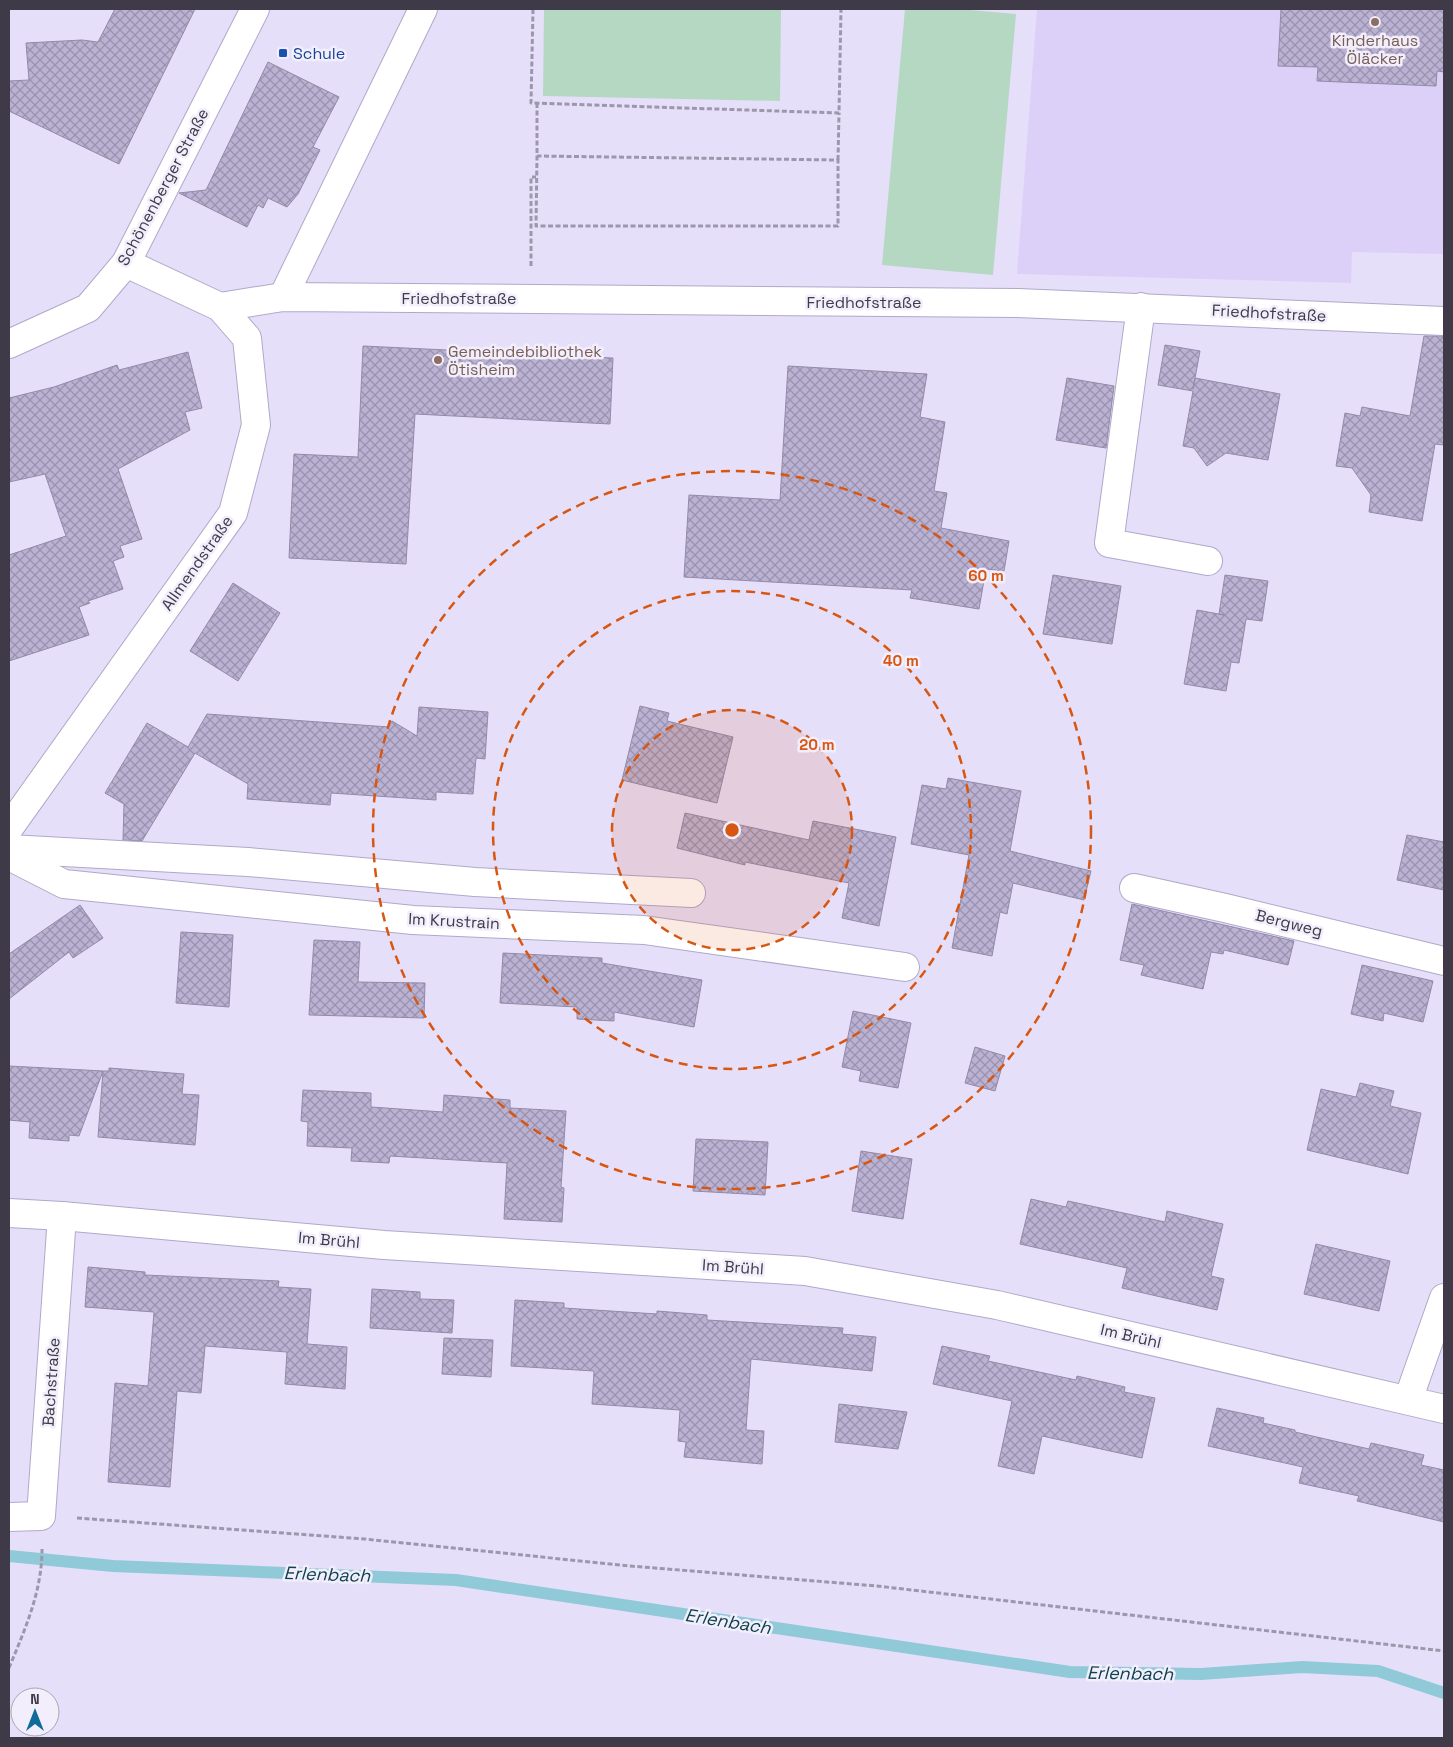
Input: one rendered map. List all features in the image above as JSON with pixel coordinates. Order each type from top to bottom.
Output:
[{"type":"street","name":"Schönenberger Straße","points":[[9,344],[88,308],[126,263],[254,9]]},
{"type":"street","points":[[283,297],[423,9]]},
{"type":"street","name":"Allmendstraße","points":[[9,828],[233,514],[256,425],[247,338],[220,307],[126,263]]},
{"type":"street","name":"Friedhofstraße","points":[[220,307],[283,297],[1018,303],[1444,321]]},
{"type":"street","points":[[1141,307],[1109,543],[1208,561]]},
{"type":"street","points":[[9,849],[248,862],[475,882],[690,893]]},
{"type":"street","name":"Im Krustrain","points":[[9,856],[64,884],[413,920],[644,930],[906,968]]},
{"type":"street","name":"Bergweg","points":[[1134,888],[1444,961]]},
{"type":"street","name":"Im Brühl","points":[[9,1214],[62,1216],[384,1245],[805,1271],[997,1305],[1444,1409]]},
{"type":"street","name":"Bachstraße","points":[[41,1516],[62,1216]]},
{"type":"street","points":[[1408,1400],[1444,1298]]},
{"type":"street","points":[[9,1517],[41,1516]]},
{"type":"path","points":[[533,9],[531,103],[839,113]]},
{"type":"path","points":[[537,103],[536,226],[838,226],[841,9]]},
{"type":"path","points":[[537,156],[838,160]]},
{"type":"path","points":[[531,299],[531,177],[536,177]]},
{"type":"path","points":[[41,1516],[365,1538],[630,1566],[878,1586],[1444,1651]]},
{"type":"path","points":[[9,1668],[30,1616],[42,1572],[42,1548]]},
{"type":"shaded area","points":[[1037,9],[1444,9],[1444,254],[1352,252],[1351,283],[1017,274]]},
{"type":"green space","points":[[544,9],[781,9],[780,101],[543,96]]},
{"type":"green space","points":[[905,9],[959,9],[1016,14],[993,275],[882,265]]},
{"type":"building","points":[[115,9],[195,9],[119,164],[9,111],[9,81],[29,80],[26,43],[82,40],[98,42]]},
{"type":"building","points":[[1281,9],[1444,9],[1444,72],[1437,71],[1436,86],[1317,81],[1318,67],[1278,66]]},
{"type":"building","points":[[268,62],[339,97],[313,147],[320,150],[298,194],[287,207],[268,198],[263,208],[258,205],[247,227],[179,193],[206,190]]},
{"type":"building","points":[[1424,336],[1444,336],[1444,445],[1435,444],[1422,521],[1369,512],[1371,495],[1352,468],[1336,466],[1345,413],[1360,416],[1362,407],[1410,416]]},
{"type":"building","points":[[1165,345],[1200,351],[1195,378],[1280,394],[1268,460],[1226,453],[1207,466],[1194,448],[1183,446],[1193,391],[1158,385]]},
{"type":"building","points":[[363,346],[613,358],[610,424],[415,414],[406,564],[289,558],[294,454],[358,457]]},
{"type":"building","points":[[188,352],[202,408],[185,412],[190,430],[118,469],[142,539],[120,546],[124,557],[113,561],[123,589],[88,601],[90,603],[79,607],[89,635],[9,661],[9,555],[66,536],[45,474],[9,482],[9,398],[54,387],[117,365],[119,370]]},
{"type":"building","points":[[788,366],[927,374],[920,417],[945,422],[934,491],[947,493],[941,528],[1009,541],[1004,571],[986,569],[979,609],[910,598],[912,590],[684,577],[689,495],[780,500]]},
{"type":"building","points":[[1067,378],[1114,386],[1106,448],[1056,440]]},
{"type":"building","points":[[1053,575],[1121,586],[1112,644],[1043,634]]},
{"type":"building","points":[[1225,575],[1268,581],[1262,621],[1246,619],[1239,663],[1231,662],[1226,691],[1184,684],[1197,610],[1224,615],[1219,614]]},
{"type":"building","points":[[233,583],[280,613],[238,681],[190,651]]},
{"type":"building","points":[[640,706],[669,713],[667,721],[733,737],[717,803],[622,780]]},
{"type":"building","points":[[419,707],[488,712],[485,759],[476,758],[473,794],[436,792],[436,800],[331,793],[330,805],[247,799],[248,784],[195,753],[142,841],[123,840],[124,804],[105,793],[147,723],[188,747],[207,714],[389,727],[392,721],[417,736]]},
{"type":"building","points":[[948,778],[1021,791],[1010,851],[1091,871],[1084,900],[1013,883],[1007,914],[1000,912],[992,956],[952,948],[969,855],[911,844],[922,785],[946,789]]},
{"type":"building","points":[[685,813],[809,840],[813,821],[896,837],[879,926],[842,918],[849,883],[745,862],[745,865],[677,848]]},
{"type":"building","points":[[1407,835],[1444,842],[1444,890],[1397,880]]},
{"type":"building","points":[[1132,904],[1294,941],[1288,965],[1224,950],[1223,954],[1211,952],[1203,989],[1141,975],[1144,965],[1120,960]]},
{"type":"building","points":[[80,905],[103,938],[73,958],[69,952],[9,999],[9,954]]},
{"type":"building","points":[[181,932],[233,935],[229,1007],[176,1003]]},
{"type":"building","points":[[314,940],[360,942],[358,982],[425,983],[424,1018],[309,1015]]},
{"type":"building","points":[[503,953],[602,958],[602,963],[702,980],[694,1027],[614,1012],[614,1021],[577,1019],[577,1007],[500,1003]]},
{"type":"building","points":[[1362,965],[1433,981],[1423,1022],[1384,1013],[1383,1021],[1351,1014]]},
{"type":"building","points":[[853,1011],[911,1023],[898,1088],[859,1081],[861,1071],[842,1067]]},
{"type":"building","points":[[975,1047],[1005,1056],[995,1091],[965,1083]]},
{"type":"building","points":[[9,1066],[103,1071],[79,1136],[69,1135],[69,1141],[29,1138],[30,1122],[9,1120]]},
{"type":"building","points":[[109,1068],[184,1074],[182,1094],[199,1095],[195,1145],[98,1137],[103,1071],[109,1071]]},
{"type":"building","points":[[1360,1083],[1394,1091],[1390,1106],[1421,1113],[1408,1174],[1307,1150],[1321,1089],[1356,1097]]},
{"type":"building","points":[[303,1090],[371,1093],[371,1107],[443,1112],[444,1095],[510,1100],[510,1108],[566,1111],[561,1187],[564,1188],[562,1222],[504,1219],[507,1163],[390,1156],[389,1163],[351,1161],[352,1148],[307,1146],[308,1122],[301,1121]]},
{"type":"building","points":[[696,1139],[768,1142],[765,1195],[693,1191]]},
{"type":"building","points":[[861,1151],[912,1159],[903,1219],[852,1211]]},
{"type":"building","points":[[1031,1199],[1066,1207],[1068,1201],[1165,1222],[1167,1211],[1223,1224],[1211,1276],[1224,1279],[1217,1310],[1122,1288],[1127,1268],[1020,1244]]},
{"type":"building","points":[[1316,1244],[1390,1261],[1379,1311],[1304,1294]]},
{"type":"building","points":[[88,1267],[145,1272],[145,1275],[279,1281],[278,1287],[311,1289],[307,1344],[347,1347],[345,1389],[285,1384],[287,1352],[205,1346],[201,1393],[177,1391],[170,1487],[108,1482],[115,1383],[148,1386],[154,1312],[85,1307]]},
{"type":"building","points":[[372,1289],[420,1292],[420,1299],[454,1300],[452,1333],[370,1328]]},
{"type":"building","points":[[515,1300],[564,1303],[564,1308],[657,1314],[657,1311],[707,1315],[707,1320],[843,1328],[842,1334],[876,1337],[872,1371],[751,1359],[746,1430],[764,1431],[762,1464],[684,1457],[686,1442],[678,1441],[680,1410],[592,1404],[594,1371],[511,1366]]},
{"type":"building","points":[[444,1338],[493,1340],[491,1377],[442,1374]]},
{"type":"building","points":[[942,1346],[990,1356],[988,1361],[1076,1380],[1077,1376],[1125,1387],[1124,1392],[1155,1398],[1142,1458],[1042,1436],[1034,1474],[998,1466],[1012,1401],[933,1384]]},
{"type":"building","points":[[839,1404],[907,1412],[898,1449],[835,1442]]},
{"type":"building","points":[[1217,1408],[1264,1418],[1263,1423],[1295,1430],[1295,1432],[1369,1449],[1371,1443],[1424,1455],[1421,1465],[1444,1470],[1444,1522],[1357,1501],[1359,1496],[1299,1483],[1303,1467],[1208,1446]]},
{"type":"waterway","name":"Erlenbach","points":[[9,1556],[113,1566],[456,1580],[1070,1672],[1201,1674],[1302,1667],[1378,1671],[1444,1693]]},
{"type":"place","name":"Kinderhaus Öläcker","points":[[1375,22]]},
{"type":"place","name":"Schule","points":[[283,53]]},
{"type":"place","name":"Gemeindebibliothek Ötisheim","points":[[438,360]]}]
